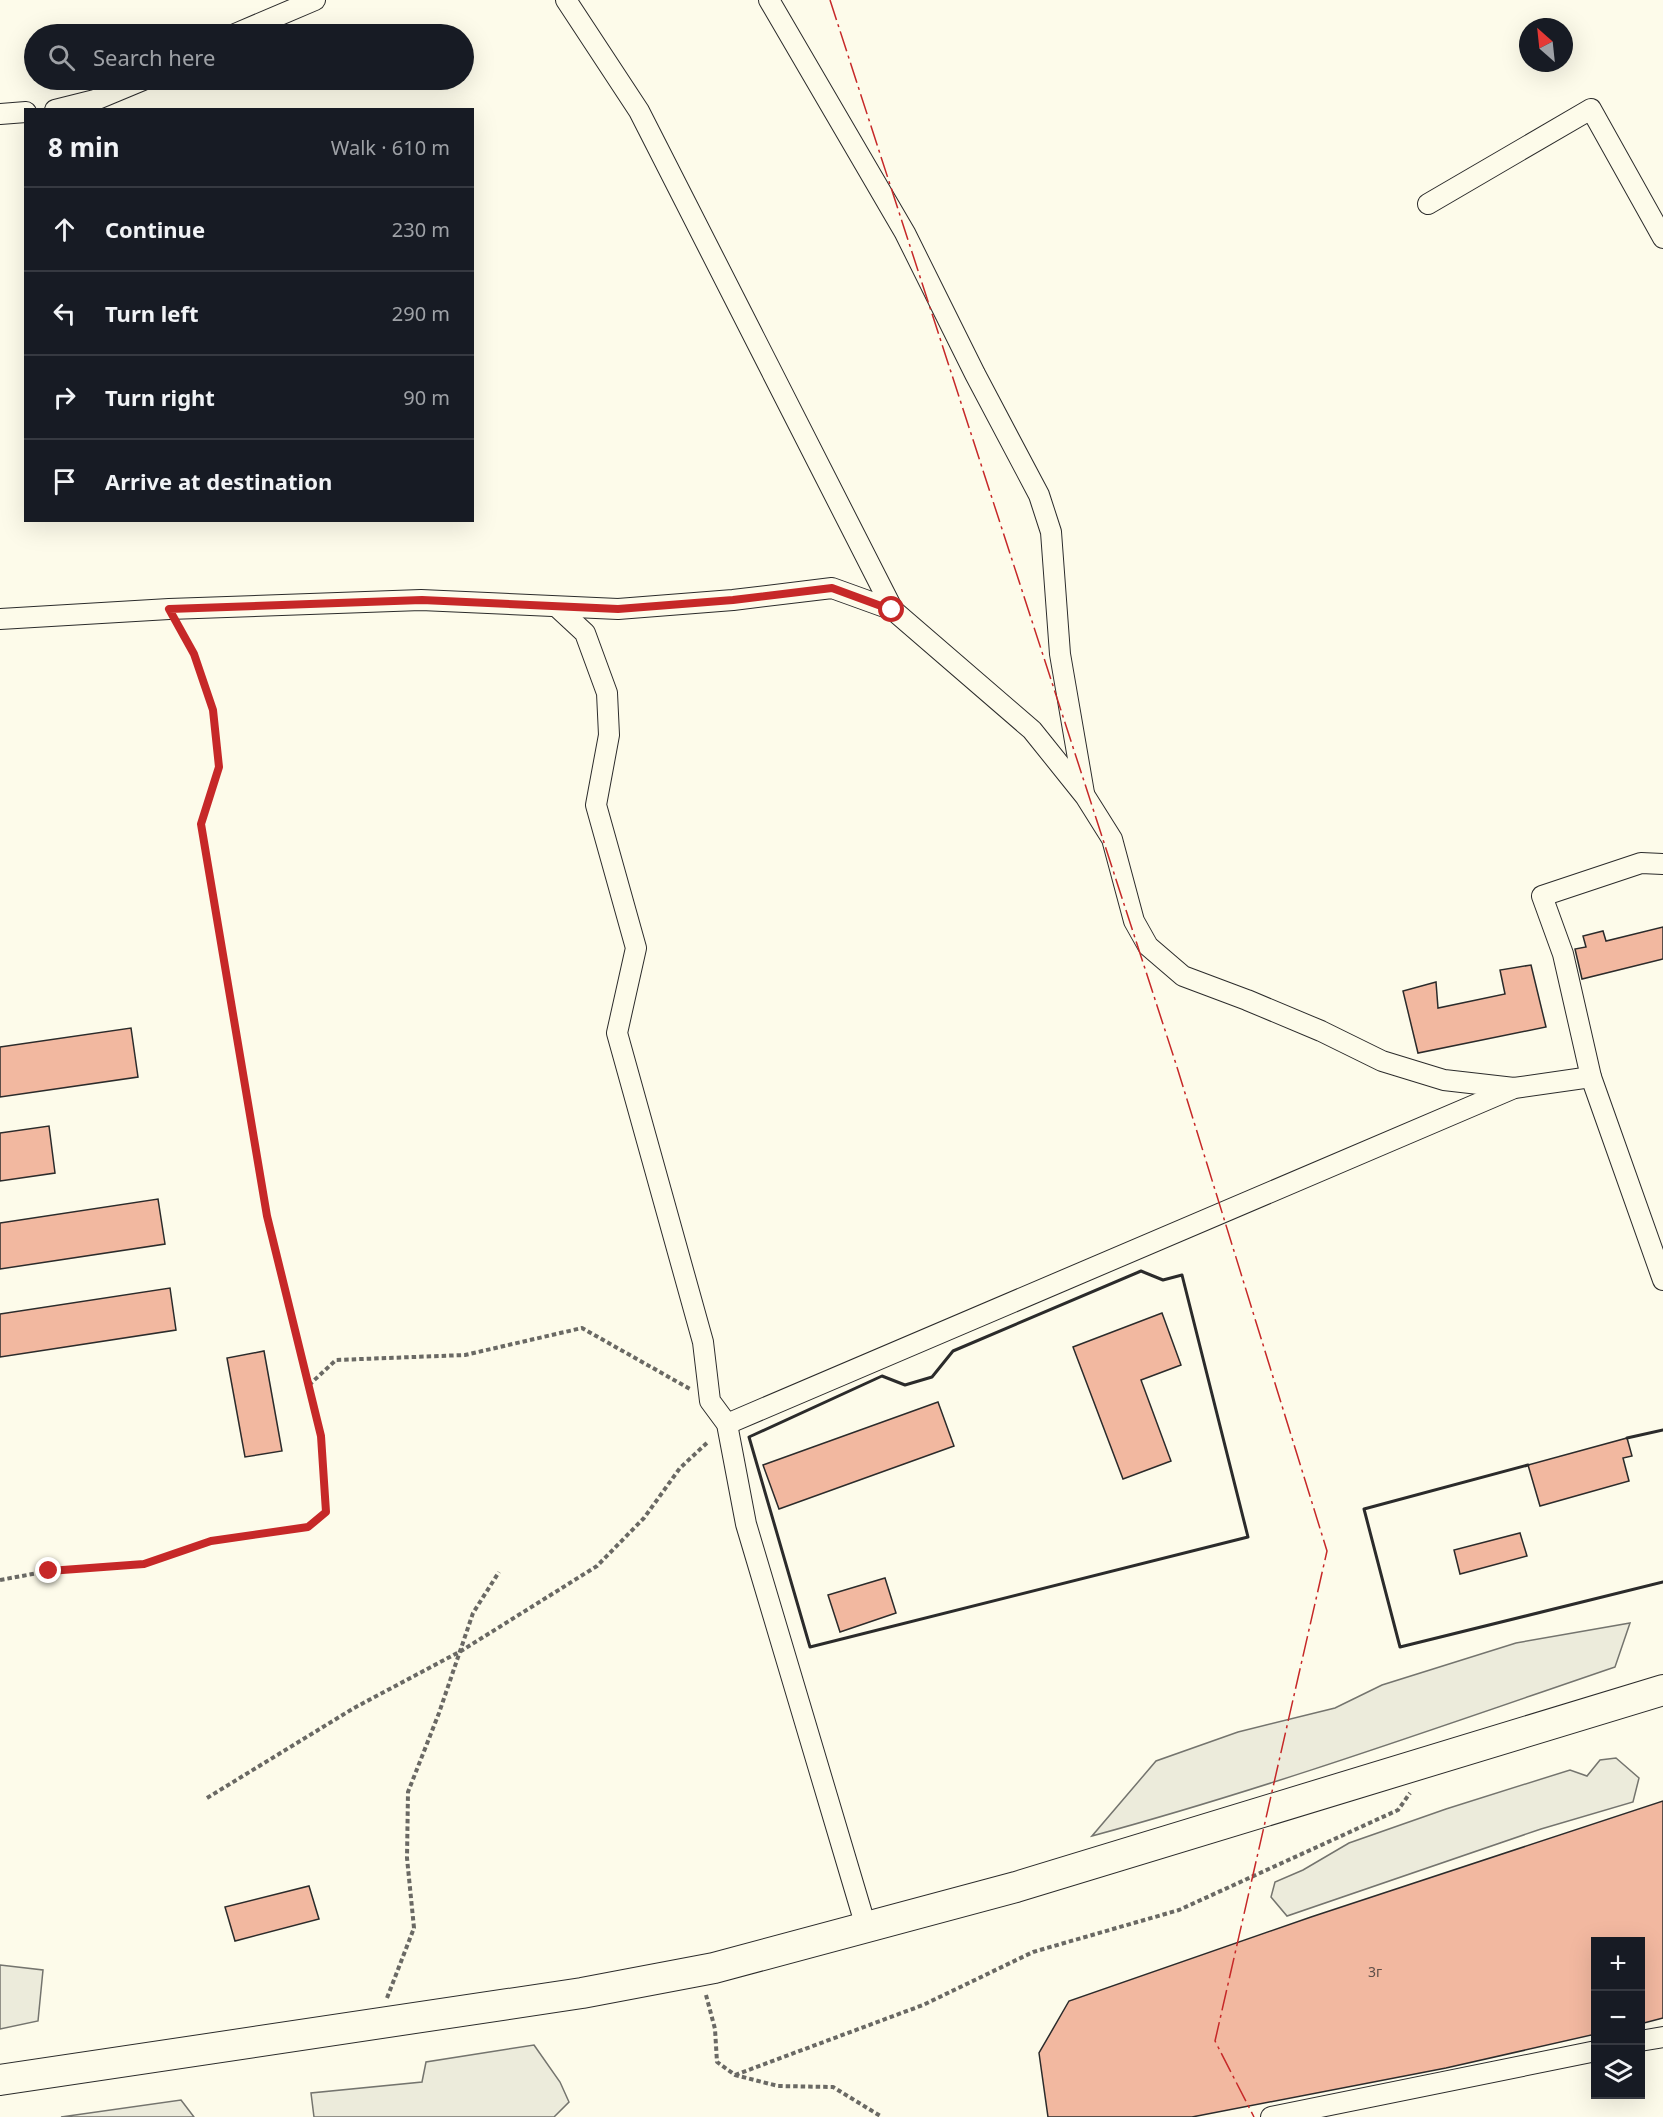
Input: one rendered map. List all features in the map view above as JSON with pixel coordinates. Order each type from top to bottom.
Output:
[{"type":"main road","points":[[0,2080],[582,1992],[699,1971],[1016,1887],[1663,1690]]},
{"type":"street","points":[[259,24],[315,0]]},
{"type":"street","points":[[566,0],[639,111],[892,610]]},
{"type":"street","points":[[769,0],[905,233],[975,374],[1039,495],[1051,532],[1060,654],[1085,796]]},
{"type":"street","points":[[63,108],[95,100],[119,90]]},
{"type":"street","points":[[1428,204],[1591,109],[1663,238]]},
{"type":"street","points":[[0,114],[24,112]]},
{"type":"street","points":[[0,619],[169,609],[422,600],[618,609],[733,600],[832,588],[892,610],[1032,730],[1085,796],[1112,840],[1134,921],[1148,946],[1184,976],[1321,1031],[1382,1061],[1444,1080],[1514,1088],[1591,1077]]},
{"type":"street","points":[[557,607],[585,633],[607,693],[609,735],[596,805],[636,948],[617,1033],[703,1342],[710,1401],[727,1424],[746,1524],[866,1927]]},
{"type":"street","points":[[1663,864],[1641,863],[1542,896],[1563,954],[1591,1077],[1663,1280]]},
{"type":"street","points":[[727,1424],[1514,1088]]},
{"type":"street","points":[[1645,2040],[1663,2037]]},
{"type":"street","points":[[1271,2117],[1591,2051]]},
{"type":"path","points":[[0,1580],[49,1571],[144,1564],[211,1541],[308,1527],[326,1512],[321,1436],[267,1216],[201,824],[219,767],[213,710],[194,654],[169,609]]},
{"type":"path","points":[[308,1385],[336,1360],[465,1355],[582,1328],[710,1401]]},
{"type":"path","points":[[207,1798],[354,1708],[461,1651],[597,1566],[644,1518],[680,1468],[727,1424]]},
{"type":"path","points":[[376,2023],[392,1988],[414,1928],[407,1858],[408,1792],[473,1613],[499,1572]]},
{"type":"path","points":[[735,2075],[923,2005],[1033,1952],[1179,1910],[1398,1810],[1433,1760]]},
{"type":"path","points":[[699,1971],[715,2029],[717,2062],[735,2075],[777,2086],[833,2087],[882,2117]]},
{"type":"shaded area","points":[[1630,1623],[1615,1667],[1290,1777],[1092,1836],[1156,1761],[1238,1732],[1335,1708],[1382,1685],[1516,1643]]},
{"type":"shaded area","points":[[1616,1758],[1639,1778],[1633,1802],[1541,1829],[1287,1916],[1271,1897],[1275,1882],[1303,1870],[1349,1843],[1446,1809],[1570,1770],[1587,1776],[1600,1760]]},
{"type":"shaded area","points":[[0,1965],[43,1970],[38,2021],[0,2029]]},
{"type":"shaded area","points":[[534,2045],[560,2082],[569,2102],[554,2117],[314,2117],[311,2093],[422,2082],[426,2062]]},
{"type":"shaded area","points":[[181,2100],[194,2117],[61,2117]]},
{"type":"building","points":[[1663,927],[1663,959],[1582,979],[1575,949],[1586,947],[1583,936],[1603,931],[1606,941]]},
{"type":"building","points":[[1531,965],[1546,1027],[1418,1053],[1403,991],[1436,982],[1438,1008],[1505,994],[1500,970]]},
{"type":"building","points":[[131,1028],[138,1077],[0,1097],[0,1047]]},
{"type":"building","points":[[49,1126],[55,1173],[0,1181],[0,1133]]},
{"type":"building","points":[[158,1199],[165,1244],[0,1269],[0,1223]]},
{"type":"building","points":[[170,1288],[176,1330],[0,1357],[0,1314]]},
{"type":"building","points":[[1162,1313],[1181,1365],[1141,1380],[1171,1461],[1123,1479],[1073,1347]]},
{"type":"building","points":[[264,1351],[282,1451],[245,1457],[227,1358]]},
{"type":"building","points":[[938,1402],[954,1446],[779,1509],[763,1465]]},
{"type":"building","points":[[1627,1438],[1632,1456],[1623,1458],[1629,1481],[1540,1506],[1528,1465]]},
{"type":"building","points":[[1520,1533],[1527,1556],[1460,1574],[1454,1550]]},
{"type":"building","points":[[885,1578],[896,1613],[840,1632],[828,1595]]},
{"type":"building","points":[[1663,1801],[1663,2018],[1645,2023],[1645,1937],[1591,1937],[1591,2035],[1446,2068],[1192,2117],[1048,2117],[1039,2053],[1069,2001],[1311,1917]]},
{"type":"building","points":[[309,1886],[319,1919],[235,1941],[225,1907]]},
{"type":"wall","points":[[1141,1271],[1163,1280],[1182,1275],[1248,1537],[810,1647],[749,1437],[882,1376],[905,1385],[932,1377],[953,1351],[1141,1271]]},
{"type":"wall","points":[[1627,1438],[1663,1430]]},
{"type":"wall","points":[[1528,1465],[1364,1509],[1400,1647],[1663,1582]]},
{"type":"power","points":[[830,0],[1176,1064],[1327,1551],[1215,2041],[1254,2117]]},
{"type":"route","points":[[49,1571],[144,1564],[211,1541],[308,1527],[326,1512],[321,1436],[267,1216],[201,824],[219,767],[213,710],[194,654],[169,609],[422,600],[618,609],[733,600],[832,588],[892,610]]}]
